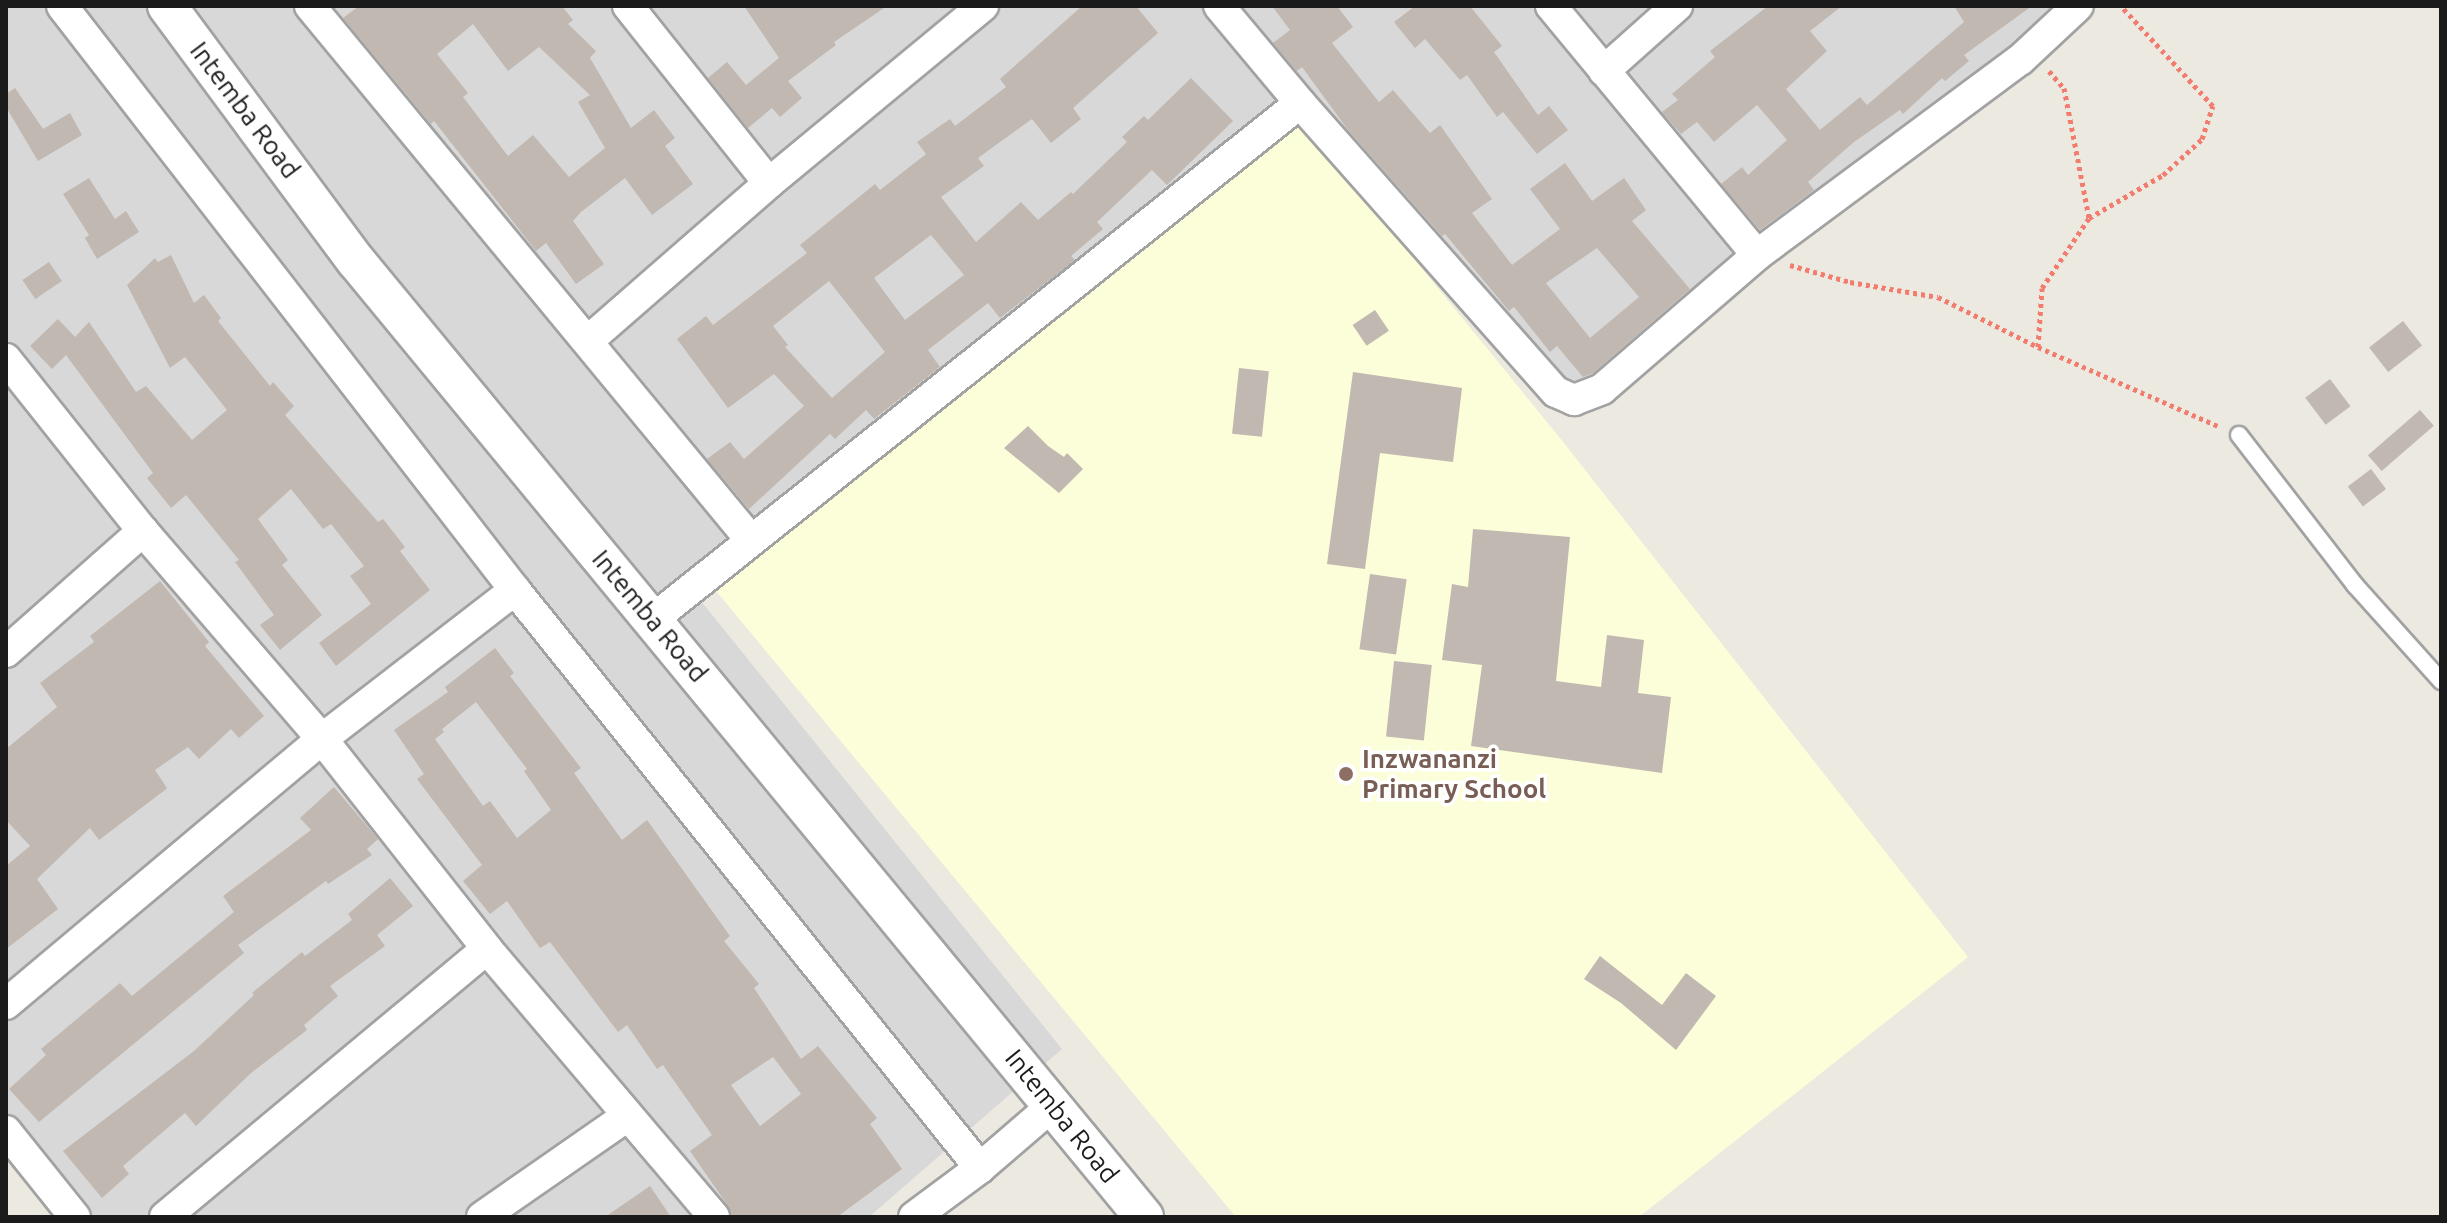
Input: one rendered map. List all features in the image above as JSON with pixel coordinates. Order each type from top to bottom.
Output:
[{"type":"street","points":[[62,6],[515,590],[980,1168]]},
{"type":"street","name":"Intemba Road","points":[[167,6],[356,261],[1144,1217]]},
{"type":"street","points":[[310,6],[589,340],[750,539]]},
{"type":"street","points":[[628,6],[769,183]]},
{"type":"street","points":[[589,340],[769,183],[983,6]]},
{"type":"street","points":[[1219,6],[1300,103],[1556,392],[1574,400],[1602,389],[1757,255],[2020,60],[2078,6]]},
{"type":"street","points":[[1551,6],[1757,255]]},
{"type":"street","points":[[1604,71],[1677,6]]},
{"type":"street","points":[[652,620],[1300,103]]},
{"type":"street","points":[[6,359],[16,394],[143,531],[322,739],[487,949],[626,1117],[714,1217]]},
{"type":"street","points":[[6,652],[143,531]]},
{"type":"street","points":[[6,1004],[322,739],[515,590]]},
{"type":"street","points":[[165,1217],[487,949]]},
{"type":"street","points":[[914,1217],[980,1168],[1053,1105]]},
{"type":"street","points":[[482,1217],[626,1117]]},
{"type":"street","points":[[6,1131],[75,1217]]},
{"type":"lane","points":[[2239,435],[2355,585],[2441,681]]},
{"type":"path","points":[[2038,347],[2042,288],[2089,218],[2163,175],[2202,139],[2213,106],[2121,6]]},
{"type":"path","points":[[2020,60],[2050,72],[2064,88],[2089,218]]},
{"type":"path","points":[[1757,255],[1850,282],[1938,297],[2038,347],[2239,435]]},
{"type":"shaded area","points":[[6,6],[2067,6],[1578,391],[1563,383],[1303,92],[684,580],[1062,1049],[869,1217],[65,1217],[6,1149]]},
{"type":"shaded area","name":"Inzwananzi Primary School","points":[[1298,116],[1564,443],[1968,957],[1639,1217],[1236,1217],[716,591]]},
{"type":"building","points":[[359,6],[562,6],[573,20],[568,24],[596,51],[590,58],[631,128],[654,110],[675,138],[665,146],[693,184],[652,215],[625,178],[581,212],[573,221],[604,264],[576,284],[546,243],[536,251],[434,121],[431,124],[343,18]],"holes":[[[473,24],[508,71],[539,47],[590,95],[578,102],[605,148],[569,177],[533,135],[508,156],[463,97],[468,93],[437,54]]]},
{"type":"building","points":[[744,6],[887,6],[834,42],[836,45],[788,81],[802,98],[780,117],[772,108],[748,128],[708,78],[727,62],[746,85],[779,58]]},
{"type":"building","points":[[1082,6],[1136,6],[1158,33],[1073,108],[1081,119],[1051,143],[1032,119],[978,158],[984,166],[941,197],[976,242],[1021,202],[1038,220],[1071,192],[1073,194],[1127,142],[1122,137],[1144,116],[1148,120],[1191,78],[1233,121],[1167,185],[1152,170],[1097,222],[1103,229],[1071,256],[1075,260],[1000,318],[988,303],[928,350],[940,367],[874,419],[866,410],[835,439],[830,434],[749,509],[707,459],[730,442],[744,459],[804,406],[774,374],[728,408],[677,339],[706,316],[713,325],[807,253],[800,245],[875,184],[880,190],[926,154],[917,142],[950,119],[955,126],[1006,87],[1000,79]],"holes":[[[931,235],[964,275],[905,320],[874,278]],[[829,281],[885,352],[832,398],[785,347],[788,345],[773,326]]]},
{"type":"building","points":[[1272,6],[1337,6],[1353,27],[1332,43],[1379,102],[1393,90],[1430,133],[1440,125],[1492,199],[1472,213],[1512,265],[1560,229],[1530,189],[1565,163],[1592,201],[1624,178],[1646,210],[1632,221],[1690,289],[1593,373],[1583,377],[1557,346],[1550,352],[1514,307],[1509,311],[1445,234],[1442,236],[1348,130],[1302,67],[1297,71],[1273,43],[1290,30]],"holes":[[[1597,248],[1639,297],[1590,338],[1546,283]]]},
{"type":"building","points":[[1415,6],[1470,6],[1502,46],[1494,52],[1538,115],[1549,106],[1568,130],[1537,154],[1503,112],[1497,117],[1467,75],[1460,80],[1425,39],[1415,48],[1394,22]]},
{"type":"building","points":[[1768,6],[1842,6],[1810,31],[1827,51],[1786,89],[1820,130],[1860,97],[1867,105],[1964,22],[1954,6],[2032,6],[1964,55],[1969,61],[1945,81],[1942,78],[1903,114],[1900,110],[1854,142],[1808,182],[1814,190],[1760,230],[1721,184],[1742,167],[1748,175],[1787,140],[1757,105],[1714,142],[1697,122],[1681,134],[1662,112],[1678,100],[1672,94],[1715,57],[1710,51]]},
{"type":"building","points":[[15,88],[43,129],[70,113],[82,135],[38,161],[6,107],[6,94]]},
{"type":"building","points":[[89,178],[115,219],[126,211],[139,232],[97,259],[85,238],[89,235],[63,194]]},
{"type":"building","points":[[171,255],[194,303],[204,295],[221,318],[218,321],[270,386],[273,382],[294,406],[285,415],[378,522],[383,519],[405,547],[400,551],[430,590],[336,666],[319,643],[371,604],[350,576],[364,566],[331,524],[323,529],[291,489],[258,519],[288,560],[282,565],[322,615],[280,650],[260,625],[274,615],[235,562],[239,560],[186,495],[171,508],[147,478],[153,473],[66,355],[52,369],[30,346],[58,319],[75,337],[89,322],[136,392],[146,386],[192,440],[227,410],[185,357],[170,368],[127,285],[155,258],[158,262]]},
{"type":"building","points":[[49,262],[62,281],[35,299],[22,280]]},
{"type":"building","points":[[1375,310],[1389,331],[1367,346],[1353,325]]},
{"type":"building","points":[[2403,321],[2422,345],[2388,372],[2369,347]]},
{"type":"building","points":[[1239,368],[1269,371],[1262,437],[1232,434]]},
{"type":"building","points":[[1353,372],[1462,388],[1453,462],[1380,453],[1365,569],[1327,564]]},
{"type":"building","points":[[2330,379],[2350,406],[2326,425],[2305,398]]},
{"type":"building","points":[[2420,410],[2434,426],[2382,471],[2368,455]]},
{"type":"building","points":[[1028,426],[1048,446],[1064,457],[1067,453],[1083,469],[1059,493],[1004,448]]},
{"type":"building","points":[[2371,469],[2386,489],[2363,506],[2348,486]]},
{"type":"building","points":[[1473,529],[1570,537],[1556,681],[1601,687],[1607,635],[1644,640],[1638,693],[1671,697],[1662,773],[1471,746],[1482,665],[1442,660],[1452,584],[1468,587]]},
{"type":"building","points":[[1370,574],[1407,579],[1396,654],[1359,649]]},
{"type":"building","points":[[160,581],[209,642],[205,646],[264,716],[239,738],[231,729],[199,759],[188,747],[155,770],[167,788],[165,790],[99,840],[90,828],[37,879],[58,909],[6,949],[6,866],[30,846],[6,820],[6,749],[57,707],[40,683],[94,642],[90,636]]},
{"type":"building","points":[[495,648],[514,673],[510,676],[581,768],[574,773],[622,840],[647,820],[730,936],[724,941],[759,984],[754,988],[801,1059],[818,1046],[877,1118],[870,1124],[902,1169],[837,1217],[732,1217],[728,1206],[690,1151],[712,1135],[663,1065],[657,1069],[627,1025],[618,1032],[550,942],[540,948],[507,901],[490,914],[463,881],[482,865],[417,779],[424,774],[394,730],[448,692],[445,687]],"holes":[[[476,702],[527,769],[524,771],[551,810],[517,838],[490,801],[483,806],[435,739],[444,732],[442,729]],[[773,1057],[801,1094],[760,1126],[731,1085]]]},
{"type":"building","points":[[1394,661],[1432,665],[1424,741],[1386,737]]},
{"type":"building","points":[[334,787],[378,839],[367,849],[372,855],[328,884],[326,881],[238,945],[244,953],[39,1122],[9,1089],[46,1055],[41,1049],[120,983],[132,996],[234,912],[223,896],[311,830],[300,818]]},
{"type":"building","points":[[390,878],[413,906],[377,935],[385,946],[330,986],[338,996],[304,1025],[307,1030],[251,1073],[196,1126],[185,1113],[123,1166],[129,1174],[102,1198],[63,1151],[194,1051],[254,995],[252,993],[302,952],[305,956],[352,920],[348,914]]},
{"type":"building","points":[[1600,956],[1662,1005],[1686,973],[1716,996],[1676,1050],[1621,1003],[1584,979]]},
{"type":"building","points":[[650,1186],[671,1217],[605,1217]]},
{"type":"place","name":"Inzwananzi Primary School","points":[[1346,774]]}]
